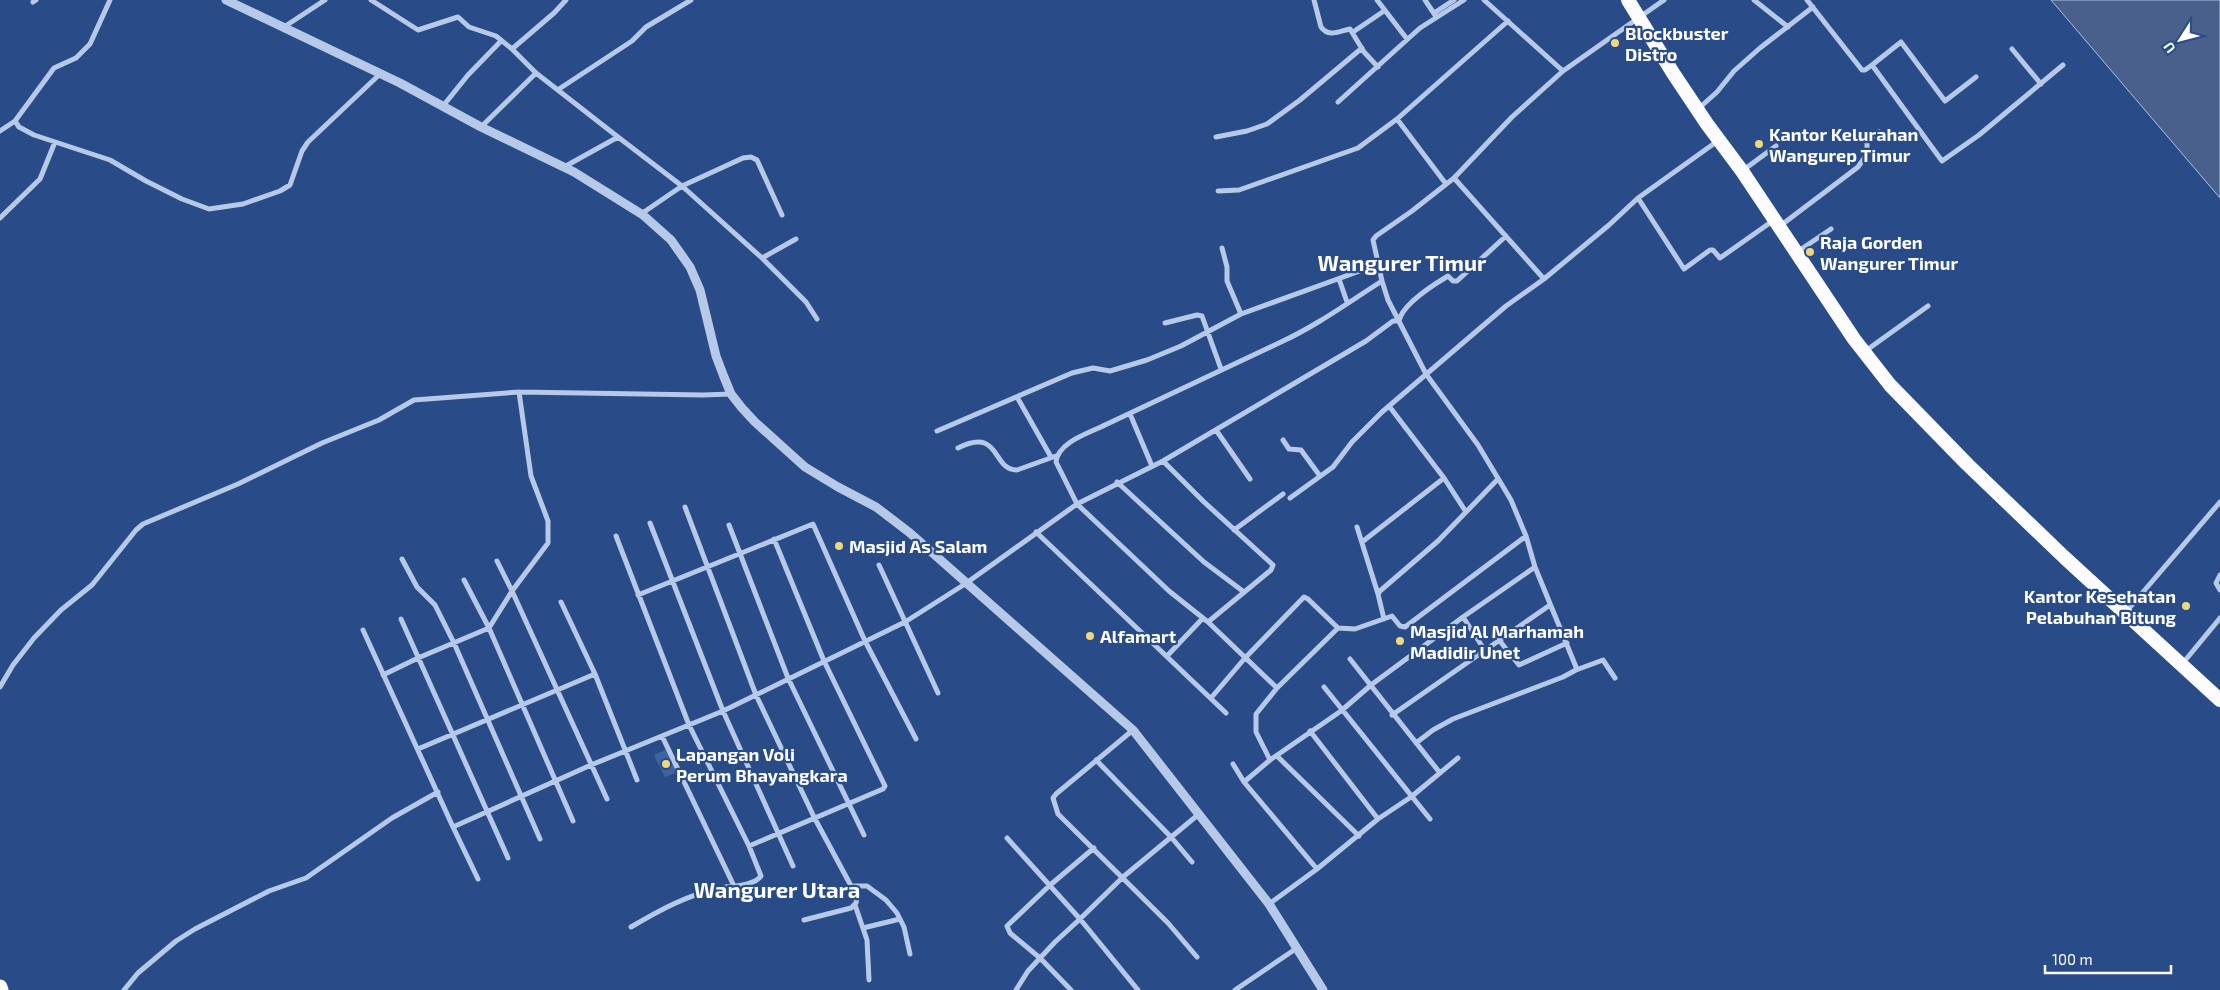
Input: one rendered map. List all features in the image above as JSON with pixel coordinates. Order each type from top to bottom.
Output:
[{"type":"highway","points":[[1628,0],[1698,109],[1742,171],[1776,224],[1864,352],[1890,385],[1942,440],[2220,700]]},
{"type":"street","points":[[0,131],[15,121],[54,68],[76,58],[90,44],[110,0]]},
{"type":"street","points":[[226,0],[380,74],[563,168],[655,224],[671,240],[690,267],[700,290],[716,356],[731,394],[754,422],[801,463],[838,487],[876,507],[910,533],[965,584],[1133,730],[1269,904],[1323,990]]},
{"type":"street","points":[[284,27],[325,0]]},
{"type":"street","points":[[372,0],[418,30],[458,17],[469,27],[496,36],[536,73],[682,186],[762,258],[806,302],[817,319]]},
{"type":"street","points":[[512,49],[554,13],[566,0]]},
{"type":"street","points":[[558,90],[632,41],[646,27],[691,0]]},
{"type":"street","points":[[1314,0],[1320,27],[1323,31],[1330,34],[1349,29],[1378,67]]},
{"type":"street","points":[[1377,0],[1407,39]]},
{"type":"street","points":[[1425,0],[1436,15]]},
{"type":"street","points":[[1338,102],[1407,39],[1454,0]]},
{"type":"street","points":[[1436,15],[1464,0]]},
{"type":"street","points":[[1484,0],[1564,71]]},
{"type":"street","points":[[1576,670],[1576,662],[1550,605],[1535,567],[1526,536],[1511,500],[1497,480],[1478,446],[1426,374],[1388,300],[1382,281],[1374,238],[1454,178],[1512,117],[1564,71],[1664,0]]},
{"type":"street","points":[[1754,0],[1788,27]]},
{"type":"street","points":[[1807,0],[1862,70],[1872,65],[1901,42],[1945,101],[1976,77]]},
{"type":"street","points":[[1698,109],[1717,92],[1734,71],[1813,7]]},
{"type":"street","points":[[1353,32],[1384,11]]},
{"type":"street","points":[[1218,191],[1239,190],[1358,148],[1397,119],[1508,21]]},
{"type":"street","points":[[443,106],[468,75],[501,41]]},
{"type":"street","points":[[1216,137],[1247,131],[1267,124],[1300,100],[1362,48]]},
{"type":"street","points":[[2012,49],[2041,84]]},
{"type":"street","points":[[1872,65],[1942,161],[1979,135],[2063,65]]},
{"type":"street","points":[[481,127],[536,73]]},
{"type":"street","points":[[15,121],[26,131],[110,160],[182,199],[209,209],[243,204],[280,191],[290,185],[302,151],[308,142],[380,74]]},
{"type":"street","points":[[1397,119],[1446,184]]},
{"type":"street","points":[[1638,198],[1684,269],[1710,250],[1713,250],[1720,258],[1776,224],[1858,167],[1867,154],[1867,142],[1879,132]]},
{"type":"street","points":[[563,168],[618,137]]},
{"type":"street","points":[[1290,498],[1333,466],[1352,442],[1390,406],[1506,306],[1544,279],[1609,225],[1638,198],[1719,140]]},
{"type":"street","points":[[0,217],[40,180],[56,142]]},
{"type":"street","points":[[1742,171],[1776,146]]},
{"type":"street","points":[[641,214],[682,186],[743,158],[754,158],[782,215]]},
{"type":"street","points":[[1454,178],[1544,279]]},
{"type":"street","points":[[1796,253],[1831,229]]},
{"type":"street","points":[[1399,321],[1400,315],[1417,296],[1448,276],[1453,281],[1457,281],[1506,236]]},
{"type":"street","points":[[762,258],[796,239]]},
{"type":"street","points":[[1222,248],[1227,267],[1227,281],[1241,314]]},
{"type":"street","points":[[937,431],[1076,372],[1093,368],[1110,371],[1129,366],[1181,346],[1241,314],[1379,264]]},
{"type":"street","points":[[1339,279],[1347,302]]},
{"type":"street","points":[[958,448],[973,441],[984,443],[995,452],[1006,468],[1011,470],[1017,470],[1054,456],[1083,436],[1281,342],[1382,281]]},
{"type":"street","points":[[1864,352],[1928,306]]},
{"type":"street","points":[[1166,323],[1200,315],[1221,369]]},
{"type":"street","points":[[453,827],[591,765],[722,711],[904,622],[965,584],[1077,504],[1117,482],[1163,461],[1366,341],[1393,321],[1399,321]]},
{"type":"street","points":[[0,687],[13,665],[34,638],[61,610],[92,585],[136,530],[143,524],[238,484],[322,443],[379,420],[407,402],[424,398],[519,392],[731,394]]},
{"type":"street","points":[[383,675],[488,628],[512,590],[548,543],[550,533],[548,521],[529,466],[519,392]]},
{"type":"street","points":[[1017,397],[1054,456],[1059,472],[1077,504],[1170,591],[1208,622],[1277,688]]},
{"type":"street","points":[[1390,406],[1444,478],[1466,512]]},
{"type":"street","points":[[1130,414],[1152,466]]},
{"type":"street","points":[[1216,430],[1250,479]]},
{"type":"street","points":[[1283,440],[1289,449],[1301,450],[1320,476]]},
{"type":"street","points":[[1163,461],[1234,530],[1273,564],[1272,570],[1208,622]]},
{"type":"street","points":[[1362,542],[1444,478]]},
{"type":"street","points":[[1378,594],[1429,549],[1497,480]]},
{"type":"street","points":[[1117,482],[1204,562],[1244,592]]},
{"type":"street","points":[[1234,530],[1283,494]]},
{"type":"street","points":[[2125,613],[2220,502]]},
{"type":"street","points":[[685,507],[706,568],[756,695],[814,817],[857,897],[855,905],[869,952],[869,980]]},
{"type":"street","points":[[650,523],[722,711],[794,866]]},
{"type":"street","points":[[729,525],[788,678],[864,835]]},
{"type":"street","points":[[638,595],[809,525],[814,525],[864,641],[916,739]]},
{"type":"street","points":[[1357,527],[1384,619]]},
{"type":"street","points":[[1036,532],[1226,713]]},
{"type":"street","points":[[616,536],[689,725],[749,846],[761,876],[758,880],[696,894],[672,903],[630,927]]},
{"type":"street","points":[[1211,698],[1245,658],[1304,597],[1338,628],[1355,629],[1392,616],[1400,626],[1408,626],[1526,536]]},
{"type":"street","points":[[749,846],[883,789],[885,786],[824,660],[774,539]]},
{"type":"street","points":[[402,559],[421,592],[435,605],[454,643],[540,839]]},
{"type":"street","points":[[496,561],[512,590],[607,799]]},
{"type":"street","points":[[879,565],[938,692]]},
{"type":"street","points":[[1244,782],[1270,760],[1341,710],[1463,617],[1535,567]]},
{"type":"street","points":[[2220,575],[2216,583],[2220,590]]},
{"type":"street","points":[[464,580],[488,628],[554,782],[573,821]]},
{"type":"street","points":[[561,602],[594,674],[638,780]]},
{"type":"street","points":[[1392,715],[1484,649],[1550,605]]},
{"type":"street","points":[[1463,617],[1484,649]]},
{"type":"street","points":[[1167,656],[1203,618]]},
{"type":"street","points":[[2181,665],[2220,618]]},
{"type":"street","points":[[401,619],[453,733],[486,813],[508,858]]},
{"type":"street","points":[[1270,760],[1256,732],[1256,714],[1277,688],[1338,628]]},
{"type":"street","points":[[363,630],[478,879]]},
{"type":"street","points":[[1499,640],[1519,665],[1567,643]]},
{"type":"street","points":[[1350,659],[1392,715],[1440,773]]},
{"type":"street","points":[[1416,743],[1433,730],[1453,719],[1603,660],[1614,678]]},
{"type":"street","points":[[418,749],[594,674]]},
{"type":"street","points":[[1324,688],[1410,797],[1430,819]]},
{"type":"street","points":[[1133,730],[1053,798],[1058,814],[1168,923],[1197,957]]},
{"type":"street","points":[[1310,731],[1378,819]]},
{"type":"street","points":[[662,736],[734,886]]},
{"type":"street","points":[[1277,756],[1358,836]]},
{"type":"street","points":[[1269,904],[1317,869],[1378,819],[1410,797],[1458,758]]},
{"type":"street","points":[[1096,760],[1171,837],[1192,862]]},
{"type":"street","points":[[1233,764],[1244,782],[1317,869]]},
{"type":"street","points":[[124,990],[138,972],[176,941],[195,929],[269,891],[306,878],[392,818],[438,792]]},
{"type":"street","points":[[1016,990],[1040,958],[1055,942],[1123,877],[1200,814]]},
{"type":"street","points":[[1007,838],[1080,919],[1138,990]]},
{"type":"street","points":[[1072,990],[1040,958],[1010,933],[1007,926],[1049,886],[1094,848]]},
{"type":"street","points":[[852,886],[867,886],[875,890],[886,900],[900,918],[910,954]]},
{"type":"street","points":[[804,920],[851,908],[855,905]]},
{"type":"street","points":[[863,928],[900,918]]},
{"type":"street","points":[[1235,990],[1297,948]]},
{"type":"shaded area","points":[[2051,0],[2220,0],[2220,198]]},
{"type":"shaded area","name":"Lapangan Voli Perum Bhayangkara","points":[[667,749],[678,772],[665,777],[654,755]]},
{"type":"place","name":"Blockbuster Distro","points":[[1615,43]]},
{"type":"place","name":"Kantor Kelurahan Wangurep Timur","points":[[1759,144]]},
{"type":"place","name":"Raja Gorden Wangurer Timur","points":[[1810,252]]},
{"type":"place","name":"Masjid As Salam","points":[[839,546]]},
{"type":"place","name":"Kantor Kesehatan Pelabuhan Bitung","points":[[2186,606]]},
{"type":"place","name":"Alfamart","points":[[1090,636]]},
{"type":"place","name":"Masjid Al Marhamah Madidir Unet","points":[[1400,641]]},
{"type":"place","name":"Lapangan Voli Perum Bhayangkara","points":[[666,764]]},
{"type":"district","name":"Wangurer Timur","points":[[1402,262]]},
{"type":"district","name":"Wangurer Utara","points":[[777,889]]}]
